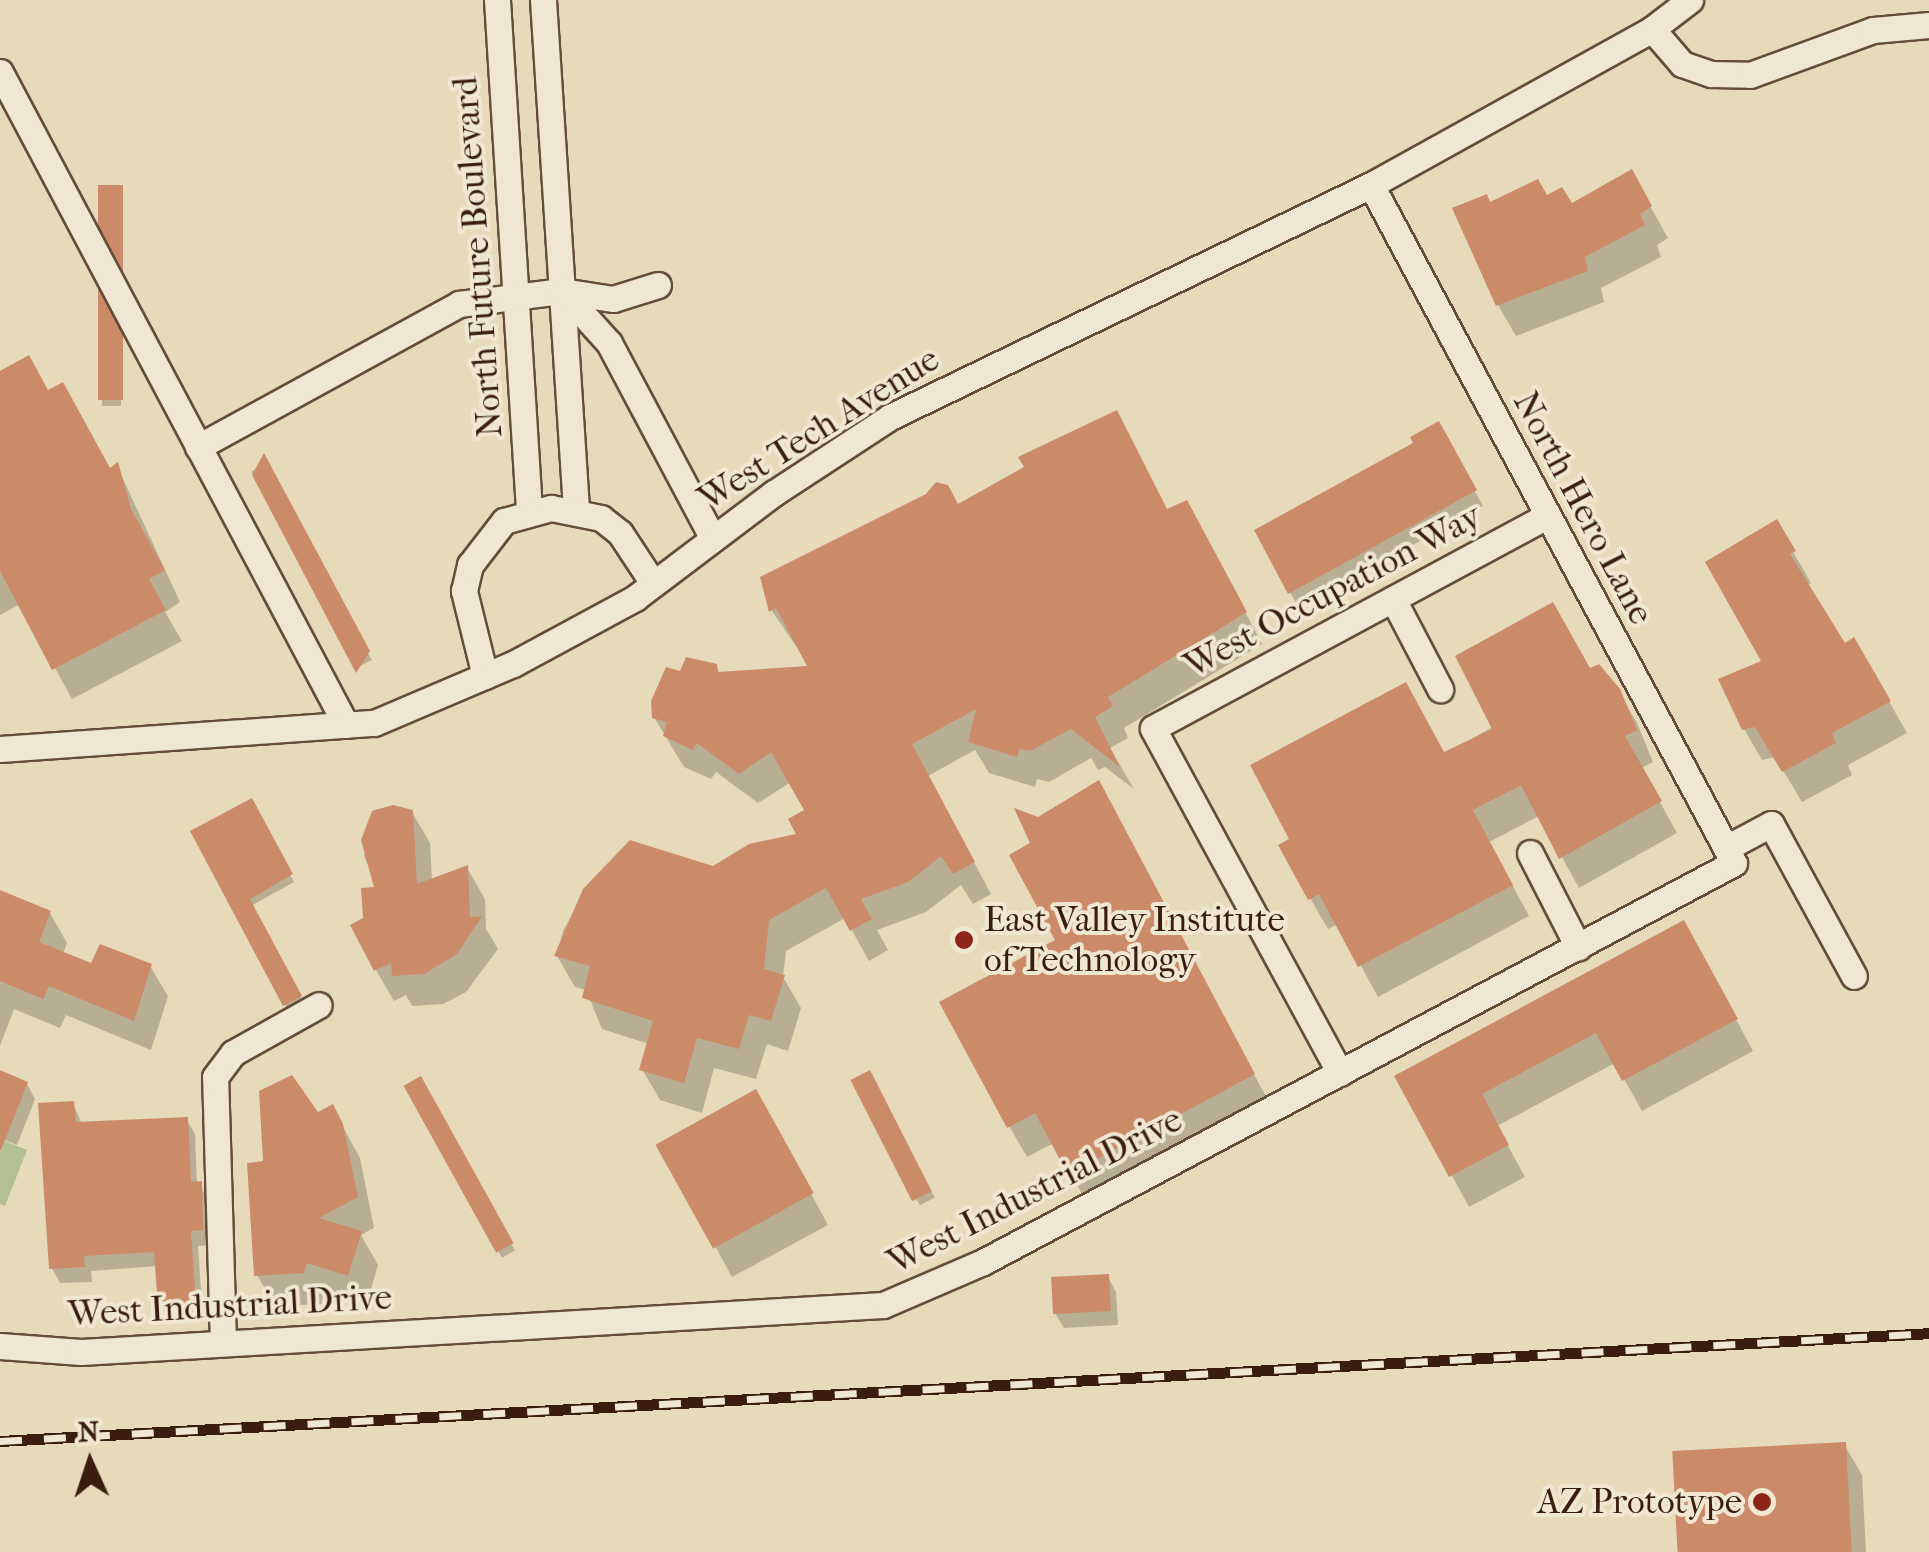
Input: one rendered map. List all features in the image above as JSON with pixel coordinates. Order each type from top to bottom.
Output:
[{"type":"lane","name":"North Future Boulevard","points":[[497,0],[529,510]]},
{"type":"lane","points":[[542,0],[576,509]]},
{"type":"lane","name":"West Tech Avenue","points":[[0,749],[374,722],[485,676],[653,583],[712,537],[928,396],[1371,184],[1652,29],[1690,0]]},
{"type":"lane","points":[[1652,29],[1682,64],[1711,74],[1750,76],[1874,30],[1929,25]]},
{"type":"lane","points":[[0,72],[346,725]]},
{"type":"lane","name":"North Hero Lane","points":[[1371,184],[1730,855]]},
{"type":"lane","points":[[198,447],[459,304],[562,290],[614,299],[658,285]]},
{"type":"lane","points":[[562,290],[609,344],[712,537]]},
{"type":"lane","points":[[485,676],[467,617],[470,565],[504,521],[529,510],[576,509],[620,534],[653,583]]},
{"type":"lane","name":"West Occupation Way","points":[[1340,1073],[1153,728],[1547,516]]},
{"type":"lane","points":[[1394,598],[1440,689]]},
{"type":"lane","name":"West Industrial Drive","points":[[0,1346],[81,1352],[883,1305],[983,1262],[1578,946],[1730,855],[1771,824],[1854,976]]},
{"type":"lane","points":[[1530,853],[1578,946]]},
{"type":"lane","points":[[223,1343],[215,1077],[233,1053],[319,1005]]},
{"type":"green space","points":[[0,1139],[27,1150],[5,1206],[0,1204]]},
{"type":"building","points":[[1632,169],[1652,206],[1640,214],[1645,225],[1585,257],[1588,271],[1496,306],[1452,208],[1487,194],[1490,202],[1538,179],[1547,195],[1562,187],[1572,203]]},
{"type":"building","points":[[98,185],[123,185],[123,400],[98,400]]},
{"type":"building","points":[[29,355],[48,390],[63,382],[110,468],[118,462],[131,509],[165,570],[149,579],[166,610],[52,670],[0,571],[0,371]]},
{"type":"building","points":[[1117,410],[1167,509],[1187,500],[1247,612],[1108,697],[1113,706],[1095,717],[1120,767],[1071,729],[1030,751],[1020,749],[1017,757],[968,742],[976,709],[912,744],[975,862],[953,874],[941,856],[908,882],[861,899],[872,919],[850,931],[826,888],[769,920],[764,969],[785,975],[771,1021],[749,1015],[739,1049],[697,1038],[684,1083],[639,1070],[653,1021],[582,998],[590,966],[554,956],[583,889],[630,840],[713,866],[749,844],[796,834],[788,819],[804,810],[771,752],[739,774],[697,743],[693,750],[663,736],[667,722],[652,718],[651,701],[666,667],[680,671],[686,657],[717,664],[718,672],[807,666],[776,608],[769,612],[760,577],[926,494],[936,482],[948,485],[958,504],[1024,467],[1018,457]]},
{"type":"building","points":[[1439,421],[1477,490],[1288,594],[1254,530],[1413,443],[1410,437]]},
{"type":"building","points":[[264,453],[370,651],[356,673],[252,475]]},
{"type":"building","points":[[1777,519],[1796,551],[1790,554],[1845,643],[1854,637],[1891,701],[1832,733],[1836,743],[1782,772],[1755,727],[1742,730],[1718,679],[1761,661],[1705,562]]},
{"type":"building","points":[[1553,602],[1590,668],[1599,664],[1620,689],[1637,730],[1625,736],[1662,801],[1559,859],[1521,785],[1473,810],[1513,885],[1358,967],[1319,894],[1308,900],[1278,845],[1289,839],[1250,765],[1406,682],[1444,752],[1492,729],[1455,656]]},
{"type":"building","points":[[1099,780],[1255,1074],[1068,1175],[1035,1113],[1007,1128],[939,1002],[1055,940],[1009,855],[1030,843],[1014,808],[1038,817]]},
{"type":"building","points":[[252,798],[293,874],[250,899],[302,996],[283,1006],[190,831]]},
{"type":"building","points":[[393,805],[413,810],[417,884],[468,865],[470,917],[482,916],[457,954],[424,974],[392,976],[391,963],[374,971],[350,925],[363,918],[361,888],[374,887],[361,840],[372,811]]},
{"type":"building","points":[[0,890],[51,911],[39,942],[91,963],[100,944],[152,964],[134,1021],[49,986],[43,999],[0,981]]},
{"type":"building","points":[[1684,920],[1738,1019],[1622,1081],[1596,1033],[1482,1094],[1509,1145],[1449,1177],[1394,1076]]},
{"type":"building","points":[[0,1070],[28,1082],[1,1150],[0,1150]]},
{"type":"building","points":[[870,1070],[932,1191],[912,1201],[850,1080]]},
{"type":"building","points":[[292,1075],[318,1112],[333,1104],[343,1124],[358,1197],[319,1218],[362,1231],[348,1276],[307,1263],[304,1273],[254,1276],[247,1163],[263,1161],[259,1091]]},
{"type":"building","points":[[421,1076],[514,1243],[496,1253],[404,1086]]},
{"type":"building","points":[[756,1089],[814,1193],[713,1249],[655,1145]]},
{"type":"building","points":[[74,1101],[76,1122],[188,1117],[191,1182],[202,1181],[203,1230],[191,1231],[196,1305],[158,1307],[154,1252],[84,1256],[85,1267],[49,1269],[38,1103]]},
{"type":"building","points":[[1109,1274],[1111,1311],[1053,1314],[1051,1277]]},
{"type":"building","name":"AZ Prototype","points":[[1846,1442],[1852,1552],[1678,1552],[1672,1451]]},
{"type":"railway","points":[[0,1441],[1929,1333]]},
{"type":"place","name":"East Valley Institute of Technology","points":[[964,940]]},
{"type":"place","name":"AZ Prototype","points":[[1762,1502]]}]
